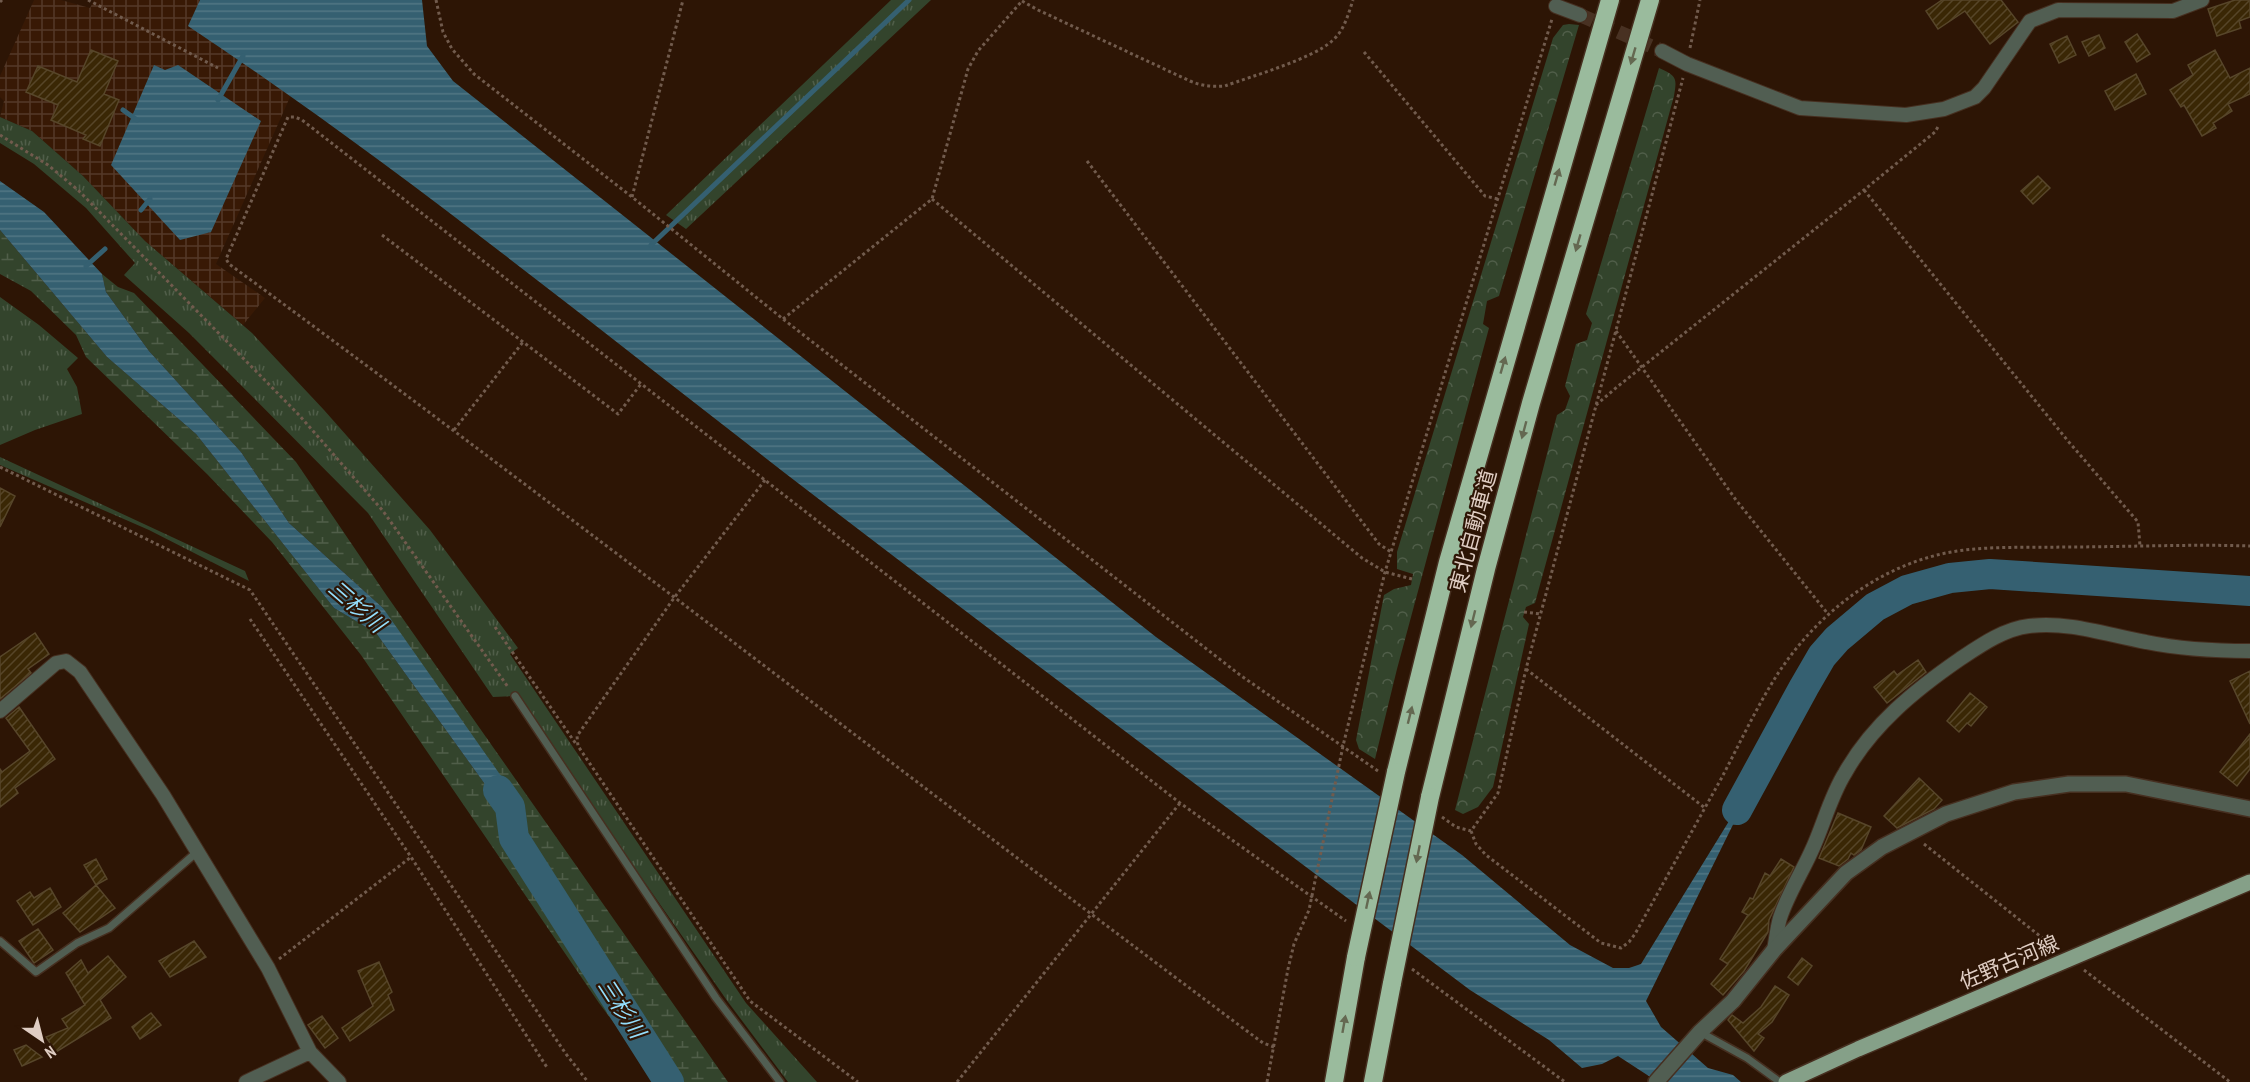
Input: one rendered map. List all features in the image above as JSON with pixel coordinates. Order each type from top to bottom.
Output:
[{"type":"highway","name":"東北自動車道","points":[[1334,1082],[1389,773],[1541,233],[1610,0]]},
{"type":"highway","name":"東北自動車道","points":[[1373,1082],[1392,983],[1486,569],[1531,403],[1650,0]]},
{"type":"main road","name":"佐野古河線","points":[[1786,1082],[1858,1049],[2250,882]]},
{"type":"street","points":[[1662,51],[1687,64],[1800,108],[1906,116],[1944,110],[1975,98],[2030,21],[2058,10],[2123,6],[2173,11],[2202,0]]},
{"type":"street","points":[[1556,6],[1580,15]]},
{"type":"street","points":[[1774,950],[1780,918],[1844,775],[1863,745],[1886,718],[1912,695],[1975,649],[2004,633],[2028,626],[2052,625],[2184,648],[2250,651]]},
{"type":"street","points":[[0,711],[56,663],[62,661],[80,672],[163,795],[268,968],[310,1052],[339,1082]]},
{"type":"street","points":[[1656,1082],[1700,1032],[1733,1001],[1774,950],[1846,873],[1882,847],[1946,814],[2014,792],[2069,784],[2126,784],[2250,809]]},
{"type":"street","points":[[246,1082],[310,1052]]},
{"type":"lane","points":[[515,696],[691,961],[780,1082]]},
{"type":"lane","points":[[0,941],[36,972],[77,943],[109,928],[197,852]]},
{"type":"lane","points":[[1700,1032],[1748,1058],[1780,1082]]},
{"type":"path","points":[[88,0],[218,68]]},
{"type":"path","points":[[436,0],[443,32],[452,49],[474,74],[783,319],[1240,675],[1343,746],[1389,773]]},
{"type":"path","points":[[632,197],[683,0]]},
{"type":"path","points":[[783,319],[932,199],[968,69],[978,51],[1022,1],[1201,86],[1225,86],[1319,50],[1333,40],[1342,29],[1353,0]]},
{"type":"path","points":[[1471,831],[1498,793],[1526,669],[1687,64],[1700,0]]},
{"type":"path","points":[[1267,1082],[1294,944],[1310,910],[1343,746],[1385,572],[1556,6]]},
{"type":"path","points":[[1364,52],[1485,196],[1498,198]]},
{"type":"path","points":[[1596,405],[1935,132],[1943,119],[1944,110]]},
{"type":"path","points":[[1274,1047],[1263,1043],[1090,914],[454,430],[229,264],[226,259],[288,117],[302,120],[1180,803],[1349,923]]},
{"type":"path","points":[[0,135],[48,165],[79,191],[299,415],[383,511],[515,696]]},
{"type":"path","points":[[1087,161],[1379,544],[1391,552]]},
{"type":"path","points":[[1864,190],[2061,433],[2138,522],[2140,546]]},
{"type":"path","points":[[932,199],[1362,558],[1385,572],[1412,579]]},
{"type":"path","points":[[382,236],[618,414],[641,384]]},
{"type":"path","points":[[1616,331],[1736,500],[1828,614]]},
{"type":"path","points":[[454,430],[523,342]]},
{"type":"path","points":[[0,467],[250,590],[566,1054],[588,1082]]},
{"type":"path","points":[[578,746],[577,736],[674,598],[765,480]]},
{"type":"path","points":[[1471,831],[1476,844],[1486,855],[1601,943],[1621,948],[1635,934],[1777,676],[1793,653],[1838,605],[1880,578],[1937,555],[2007,548],[2250,546]]},
{"type":"path","points":[[1524,612],[1541,614]]},
{"type":"path","points":[[250,619],[411,857],[548,1070]]},
{"type":"path","points":[[495,627],[750,1001],[858,1082]]},
{"type":"path","points":[[1526,669],[1705,808]]},
{"type":"path","points":[[957,1082],[1180,803]]},
{"type":"path","points":[[1434,805],[1456,827],[1471,831]]},
{"type":"path","points":[[1908,832],[2230,1082]]},
{"type":"path","points":[[268,968],[411,857]]},
{"type":"path","points":[[1405,965],[1565,1082]]},
{"type":"shaded area","points":[[34,0],[61,0],[90,8],[94,0],[333,0],[216,264],[265,298],[243,325],[145,241],[83,176],[32,131],[0,117],[4,101],[0,97],[0,76]]},
{"type":"green space","points":[[891,0],[931,0],[686,229],[666,215]]},
{"type":"green space","points":[[1563,25],[1579,25],[1499,296],[1487,301],[1483,324],[1489,328],[1375,759],[1359,749],[1356,740],[1384,595],[1394,589],[1411,585],[1413,574],[1397,569],[1397,552],[1553,38]]},
{"type":"green space","points":[[1659,68],[1674,78],[1674,96],[1535,603],[1526,607],[1523,617],[1529,624],[1493,787],[1478,807],[1463,814],[1455,810],[1557,415],[1565,410],[1570,396],[1565,386],[1576,344],[1587,340],[1592,323],[1586,314]]},
{"type":"green space","points":[[0,117],[32,131],[83,176],[145,241],[252,333],[324,410],[430,530],[518,648],[510,654],[746,1003],[817,1082],[788,1082],[728,1002],[515,696],[493,697],[368,513],[189,333],[124,275],[135,263],[86,208],[34,164],[0,143]]},
{"type":"green space","points":[[0,230],[107,357],[196,434],[334,608],[376,633],[496,800],[383,608],[289,523],[241,452],[149,351],[106,292],[102,274],[118,287],[134,293],[296,462],[387,596],[728,1082],[658,1082],[599,1003],[361,655],[272,542],[207,474],[86,357],[76,335],[31,291],[0,274]]},
{"type":"green space","points":[[0,297],[39,325],[78,358],[67,369],[77,387],[82,414],[0,445]]},
{"type":"green space","points":[[0,457],[245,571],[249,581],[149,530],[0,465]]},
{"type":"water","points":[[200,0],[422,0],[427,46],[453,81],[1156,637],[1462,855],[1570,945],[1613,968],[1629,968],[1641,964],[1758,774],[1646,1001],[1661,1027],[1708,1068],[1733,1075],[1741,1082],[1658,1082],[1618,1056],[1602,1064],[1582,1068],[1549,1040],[1470,990],[807,490],[425,194],[188,26]]},
{"type":"water","points":[[154,65],[165,70],[178,65],[261,121],[211,232],[180,240],[111,165]]},
{"type":"water","points":[[0,181],[44,212],[102,274],[106,292],[149,351],[241,452],[289,523],[383,608],[520,803],[523,835],[514,830],[497,801],[376,633],[334,608],[196,434],[107,357],[0,230]]},
{"type":"building","points":[[1942,0],[2001,0],[2018,22],[1990,44],[1965,11],[1938,29],[1926,11]]},
{"type":"building","points":[[2235,0],[2250,0],[2250,17],[2239,21],[2241,28],[2217,36],[2208,9]]},
{"type":"building","points":[[2137,34],[2150,54],[2137,62],[2125,42]]},
{"type":"building","points":[[2099,35],[2105,48],[2089,56],[2082,42]]},
{"type":"building","points":[[2067,36],[2076,55],[2059,63],[2050,44]]},
{"type":"building","points":[[91,50],[118,61],[104,94],[119,100],[100,146],[83,139],[86,135],[51,120],[58,105],[26,92],[38,66],[77,82]]},
{"type":"building","points":[[2215,50],[2230,78],[2250,68],[2250,94],[2228,104],[2232,111],[2213,123],[2216,128],[2202,136],[2184,105],[2181,107],[2170,90],[2193,75],[2188,65]]},
{"type":"building","points":[[2136,74],[2146,94],[2115,110],[2105,91]]},
{"type":"building","points":[[2038,176],[2050,188],[2033,204],[2021,191]]},
{"type":"building","points":[[0,488],[15,496],[0,527]]},
{"type":"building","points":[[35,633],[49,654],[28,669],[31,673],[0,699],[0,657]]},
{"type":"building","points":[[1918,660],[1926,672],[1887,703],[1874,687],[1894,671],[1897,675]]},
{"type":"building","points":[[2250,671],[2250,724],[2230,681]]},
{"type":"building","points":[[1970,693],[1987,707],[1971,726],[1967,723],[1959,732],[1947,721]]},
{"type":"building","points":[[19,707],[55,759],[15,788],[18,793],[0,807],[0,769],[2,772],[30,751],[6,718]]},
{"type":"building","points":[[2250,734],[2250,769],[2237,786],[2220,772]]},
{"type":"building","points":[[1919,778],[1942,800],[1934,809],[1897,828],[1884,816]]},
{"type":"building","points":[[1838,813],[1871,827],[1861,850],[1854,855],[1851,853],[1848,859],[1839,866],[1819,858]]},
{"type":"building","points":[[96,859],[107,879],[96,885],[84,865]]},
{"type":"building","points":[[1781,859],[1794,867],[1769,920],[1768,932],[1744,971],[1723,995],[1711,984],[1728,964],[1720,959],[1748,915],[1742,912],[1750,898],[1753,899],[1765,873],[1770,876]]},
{"type":"building","points":[[96,885],[115,908],[80,932],[63,913]]},
{"type":"building","points":[[50,888],[61,907],[33,925],[17,901],[30,892],[34,898]]},
{"type":"building","points":[[38,929],[53,950],[34,963],[19,941]]},
{"type":"building","points":[[194,941],[206,957],[170,977],[159,961]]},
{"type":"building","points":[[108,956],[126,977],[100,1000],[111,1018],[56,1052],[46,1037],[68,1028],[62,1019],[85,1005],[66,973],[81,960],[88,973]]},
{"type":"building","points":[[1802,958],[1812,966],[1798,985],[1788,977]]},
{"type":"building","points":[[379,962],[392,992],[388,995],[394,1010],[350,1041],[342,1028],[373,1006],[358,971]]},
{"type":"building","points":[[1775,986],[1789,995],[1772,1022],[1758,1034],[1764,1038],[1754,1051],[1728,1020],[1732,1015],[1743,1023],[1761,1007]]},
{"type":"building","points":[[151,1013],[161,1025],[140,1039],[132,1027]]},
{"type":"building","points":[[322,1016],[338,1038],[325,1048],[308,1025]]},
{"type":"building","points":[[26,1045],[42,1057],[22,1066],[14,1050]]},
{"type":"waterway","points":[[651,245],[909,0]]},
{"type":"waterway","points":[[218,100],[243,56]]},
{"type":"waterway","points":[[123,110],[137,120]]},
{"type":"waterway","points":[[141,210],[150,199]]},
{"type":"waterway","points":[[86,266],[105,249]]},
{"type":"waterway","points":[[1737,810],[1822,656],[1837,639],[1875,607],[1907,590],[1950,578],[1990,574],[2250,591]]},
{"type":"waterway","name":"三杉川","points":[[498,790],[510,807],[514,838],[669,1082]]},
{"type":"tunnel","points":[[1580,15],[1662,51]]}]
